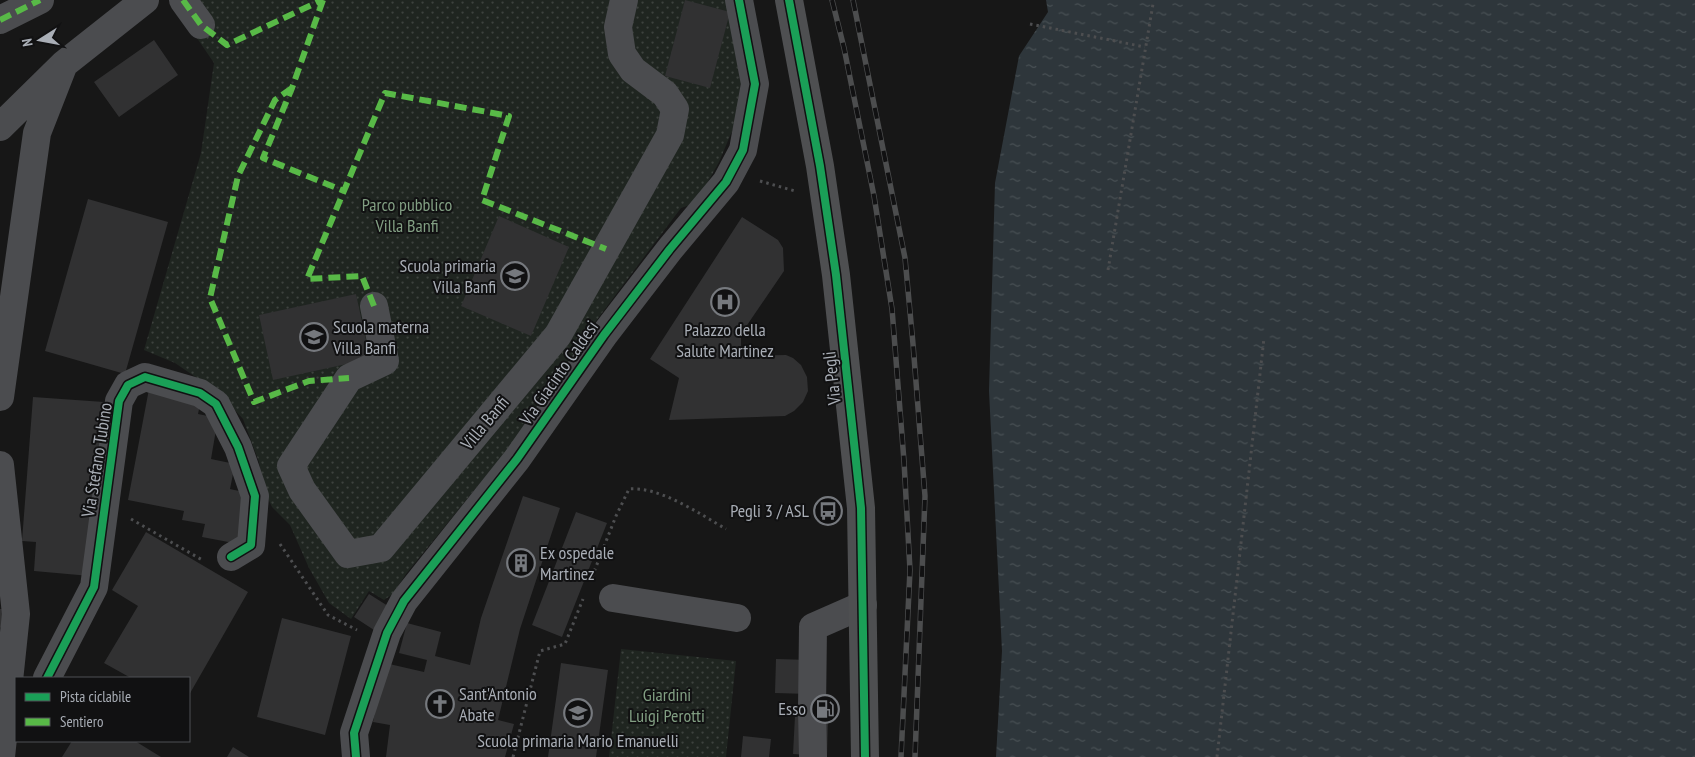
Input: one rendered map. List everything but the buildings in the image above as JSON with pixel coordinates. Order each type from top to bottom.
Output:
[{"type":"main road","name":"Via Pegli","points":[[789,0],[820,166],[836,275],[862,508],[865,757]]},
{"type":"street","points":[[0,20],[40,0]]},
{"type":"street","points":[[0,127],[64,64],[145,0]]},
{"type":"street","points":[[182,0],[201,25]]},
{"type":"street","name":"Villa Banfi","points":[[374,306],[385,361],[349,378],[292,466],[302,490],[348,554],[381,548],[558,335],[670,135],[675,109],[665,94],[633,70],[622,54],[618,27],[624,0]]},
{"type":"street","name":"Via Giacinto Caldesi","points":[[339,757],[355,745],[387,633],[404,601],[517,459],[604,335],[670,249],[726,182],[743,150],[755,84],[739,0]]},
{"type":"street","points":[[0,397],[37,133],[64,64]]},
{"type":"street","name":"Via Stefano Tubino","points":[[48,677],[94,587],[119,401],[128,385],[145,377],[200,393],[216,404],[238,447],[255,496],[251,545],[218,560]]},
{"type":"street","points":[[0,465],[16,614],[12,707],[1,757]]},
{"type":"street","points":[[613,598],[737,618]]},
{"type":"street","points":[[813,757],[813,627],[863,605]]},
{"type":"path","points":[[1108,270],[1153,4]]},
{"type":"path","points":[[1030,24],[1145,47]]},
{"type":"path","points":[[730,173],[800,192]]},
{"type":"path","points":[[1217,757],[1264,338]]},
{"type":"path","points":[[104,504],[218,560]]},
{"type":"path","points":[[279,543],[328,615],[384,643]]},
{"type":"green space","name":"Parco pubblico Villa Banfi","points":[[171,0],[729,0],[743,68],[735,124],[719,162],[696,203],[681,208],[596,321],[516,439],[406,574],[393,594],[384,600],[369,591],[351,619],[329,603],[309,568],[290,525],[272,507],[264,490],[259,462],[243,419],[219,393],[175,363],[144,350],[201,153],[214,63]]},
{"type":"green space","name":"Giardini Luigi Perotti","points":[[621,649],[736,661],[726,757],[609,757]]},
{"type":"water","points":[[1046,0],[1695,0],[1695,757],[996,757],[1002,651],[989,391],[995,183],[1019,56],[1048,12]]},
{"type":"railway","points":[[832,0],[844,48],[874,196],[892,309],[904,461],[910,570],[901,757]]},
{"type":"railway","points":[[853,0],[905,258],[913,344],[925,496],[915,757]]},
{"type":"marked path","points":[[0,20],[40,0]]},
{"type":"marked path","points":[[183,0],[201,25],[227,45],[322,0]]},
{"type":"marked path","points":[[323,0],[292,88],[263,158],[344,191]]},
{"type":"marked path","points":[[292,88],[275,100],[238,176],[210,298],[254,402],[309,381],[349,378]]},
{"type":"marked path","points":[[374,306],[362,276],[307,279],[385,93],[509,116],[482,200],[606,249]]},
{"type":"cycle path","points":[[356,757],[354,733],[387,633],[404,601],[517,459],[604,335],[670,249],[726,182],[743,150],[755,84],[739,0]]},
{"type":"cycle path","points":[[789,0],[820,166],[836,275],[861,508],[865,757]]},
{"type":"cycle path","points":[[48,677],[94,587],[119,401],[128,385],[145,377],[200,393],[216,404],[238,447],[255,496],[251,545],[231,557]]},
{"type":"place","name":"Scuola primaria Villa Banfi","points":[[515,276]]},
{"type":"place","name":"Palazzo della Salute Martinez","points":[[725,302]]},
{"type":"place","name":"Scuola materna Villa Banfi","points":[[314,337]]},
{"type":"place","name":"Pegli 3 / ASL","points":[[828,511]]},
{"type":"place","name":"Ex ospedale Martinez","points":[[521,563]]},
{"type":"place","name":"Sant'Antonio Abate","points":[[440,704]]},
{"type":"place","name":"Esso","points":[[825,709]]},
{"type":"place","name":"Scuola primaria Mario Emanuelli","points":[[578,713]]}]
